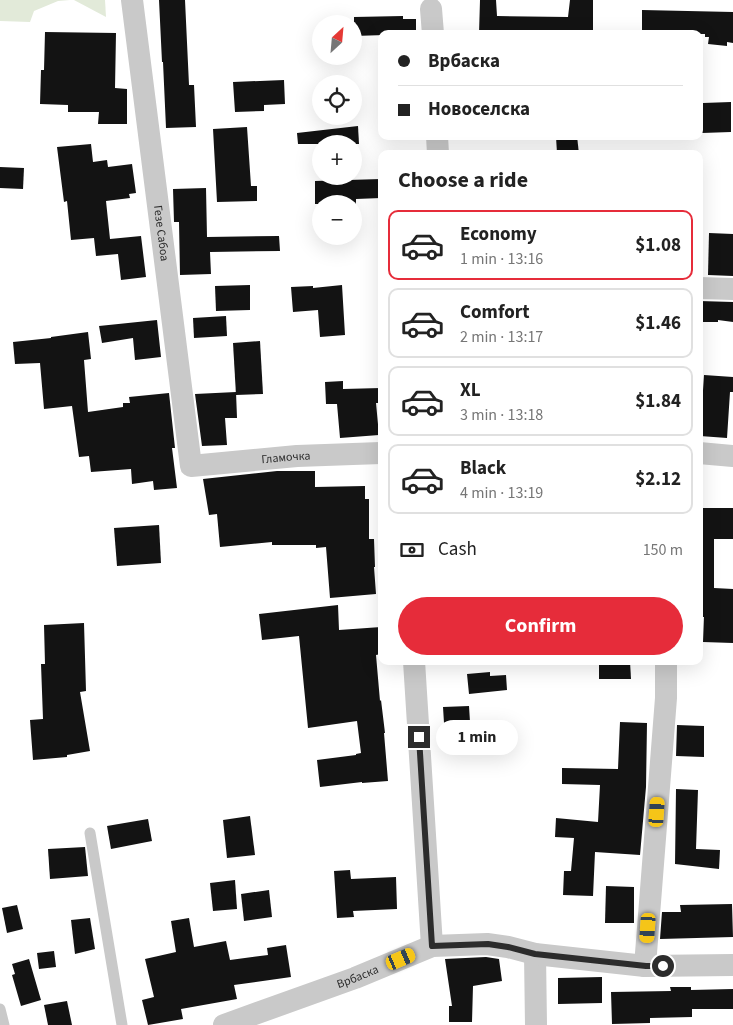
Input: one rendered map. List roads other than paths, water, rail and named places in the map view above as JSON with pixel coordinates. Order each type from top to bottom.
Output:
[{"type":"street","name":"Гезе Сабоа","points":[[132,0],[191,466]]},
{"type":"street","points":[[431,9],[432,30]]},
{"type":"street","points":[[703,288],[733,289]]},
{"type":"street","name":"Гламочка","points":[[191,466],[297,456],[378,452]]},
{"type":"street","points":[[703,452],[733,456]]},
{"type":"street","points":[[414,665],[432,946]]},
{"type":"street","points":[[646,966],[666,698],[666,665]]},
{"type":"street","name":"Врбаска","points":[[224,1025],[355,978],[432,946],[488,944],[535,954],[646,966],[733,965]]},
{"type":"street","points":[[535,954],[536,1025]]},
{"type":"lane","points":[[90,833],[122,1025]]},
{"type":"lane","points":[[0,1009],[4,1025]]}]
